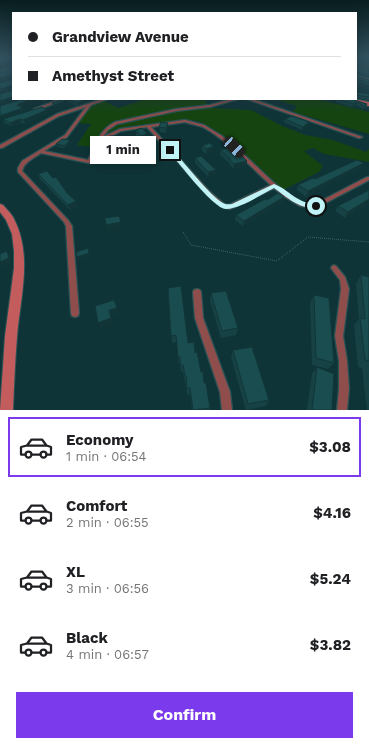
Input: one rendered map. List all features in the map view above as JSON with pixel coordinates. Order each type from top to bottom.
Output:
[{"type":"street","points":[[357,77],[369,80]]},
{"type":"street","points":[[28,112],[61,100]]},
{"type":"street","points":[[0,147],[58,115],[103,100]]},
{"type":"street","points":[[41,152],[86,162],[90,161],[104,130],[116,122],[170,111],[210,106],[232,100]]},
{"type":"street","points":[[252,100],[360,137]]},
{"type":"street","points":[[351,100],[369,104]]},
{"type":"street","points":[[76,313],[69,226],[66,220],[20,170],[21,165],[24,162],[66,136],[89,105]]},
{"type":"street","points":[[99,141],[120,130],[185,121],[194,122],[206,126],[234,147],[274,186],[298,203],[309,206],[316,206],[369,178]]},
{"type":"street","points":[[148,126],[219,204],[234,206],[274,186]]},
{"type":"street","points":[[0,207],[8,216],[15,231],[20,262],[11,338],[6,410]]},
{"type":"street","points":[[334,268],[343,279],[345,289],[339,336],[343,361],[342,410]]},
{"type":"street","points":[[197,292],[199,318],[225,392],[227,410]]},
{"type":"path","points":[[183,232],[191,245],[277,261],[308,237],[369,242]]},
{"type":"green space","points":[[144,100],[205,100],[210,108],[251,110],[280,125],[305,135],[333,140],[366,152],[369,149],[369,162],[324,154],[313,148],[304,151],[323,166],[319,172],[283,190],[226,138],[213,129],[192,120],[126,127],[105,136],[91,147],[77,145],[91,124],[79,123],[91,106],[104,101],[118,108]]},
{"type":"green space","points":[[277,100],[321,100],[369,112],[369,134],[293,112],[297,106]]},
{"type":"building","points":[[357,77],[369,80],[369,83],[357,79]]},
{"type":"building","points":[[12,79],[12,86],[0,89],[0,83]]},
{"type":"building","points":[[12,90],[12,97],[0,101],[0,94]]},
{"type":"building","points":[[357,92],[369,94],[369,97],[357,95]]},
{"type":"building","points":[[19,100],[29,100],[17,105],[23,108],[0,116],[0,106]]},
{"type":"building","points":[[61,100],[67,100],[54,105],[52,103]]},
{"type":"building","points":[[70,100],[84,100],[77,103]]},
{"type":"building","points":[[340,100],[354,100],[367,104],[364,106],[357,102],[354,104]]},
{"type":"building","points":[[42,107],[47,110],[23,120],[20,119],[10,123],[3,119]]},
{"type":"building","points":[[292,116],[309,122],[303,127],[285,119]]},
{"type":"building","points":[[161,122],[168,123],[166,128],[159,127]]},
{"type":"building","points":[[142,128],[147,134],[141,136],[136,130]]},
{"type":"building","points":[[109,136],[115,136],[115,141],[109,141]]},
{"type":"building","points":[[62,139],[70,140],[65,146],[56,144]]},
{"type":"building","points":[[209,143],[214,146],[207,149],[202,146]]},
{"type":"building","points":[[229,147],[239,157],[242,156],[247,161],[234,164],[229,159],[231,159],[221,150]]},
{"type":"building","points":[[201,156],[216,170],[208,172],[195,158]]},
{"type":"building","points":[[357,160],[364,163],[308,191],[298,185],[313,178],[315,179]]},
{"type":"building","points":[[47,171],[53,178],[56,177],[67,193],[76,201],[68,205],[38,174]]},
{"type":"building","points":[[369,190],[369,199],[348,212],[338,206]]},
{"type":"building","points":[[278,193],[284,197],[244,221],[236,215],[265,199],[267,200]]},
{"type":"building","points":[[119,216],[121,222],[106,225],[105,218]]},
{"type":"building","points":[[88,248],[89,253],[77,257],[76,252]]},
{"type":"building","points":[[7,251],[9,258],[0,262],[0,254]]},
{"type":"building","points":[[361,275],[369,277],[369,361],[365,360],[360,318],[365,319]]},
{"type":"building","points":[[181,286],[188,343],[194,342],[195,353],[197,352],[201,372],[203,372],[204,383],[206,383],[210,408],[193,410],[190,388],[187,388],[183,365],[181,366],[180,357],[178,357],[176,335],[171,336],[168,288]]},
{"type":"building","points":[[226,291],[238,328],[222,331],[211,293]]},
{"type":"building","points":[[314,295],[329,298],[334,363],[316,358]]},
{"type":"building","points":[[114,300],[117,308],[109,310],[111,318],[98,323],[95,306]]},
{"type":"building","points":[[252,347],[269,400],[248,404],[233,350]]},
{"type":"building","points":[[317,367],[334,374],[332,410],[312,410]]},
{"type":"route","points":[[170,150],[219,204],[230,207],[234,206],[274,186],[298,203],[316,206]]}]
